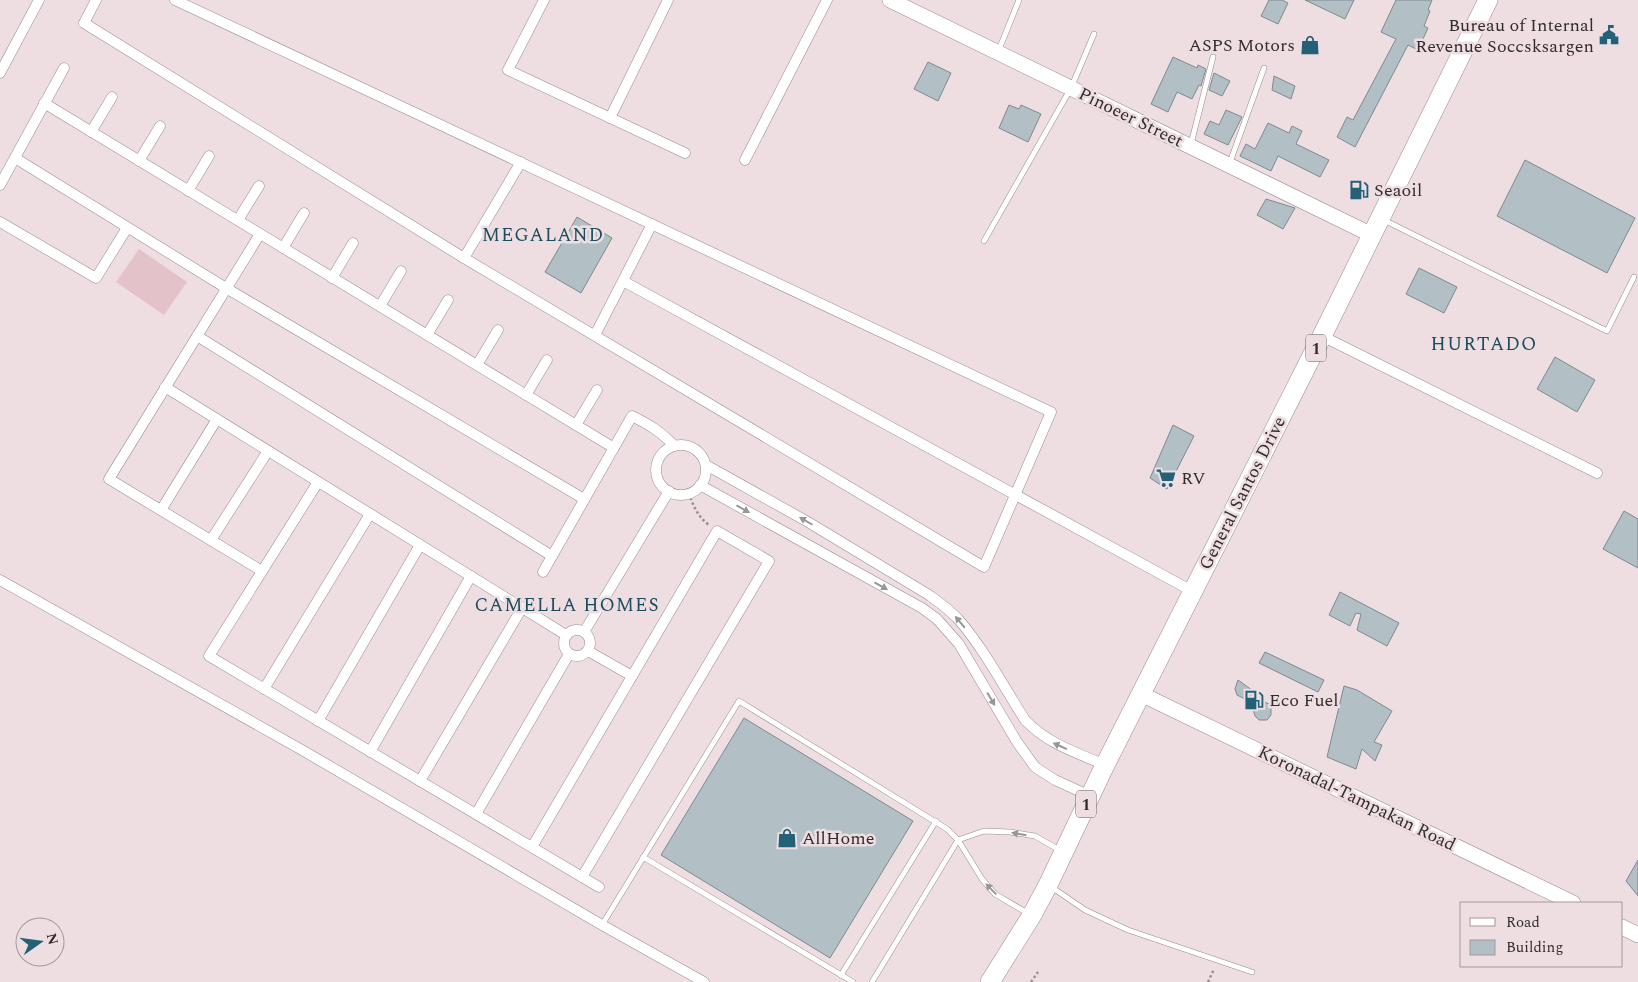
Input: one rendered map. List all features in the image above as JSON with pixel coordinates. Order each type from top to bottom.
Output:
[{"type":"highway","name":"General Santos Drive","points":[[990,982],[1032,915],[1048,885],[1140,694],[1322,336],[1488,0]]},
{"type":"main road","name":"Pinoeer Street","points":[[890,0],[1229,165],[1376,226]]},
{"type":"main road","name":"Koronadal-Tampakan Road","points":[[1140,694],[1571,902]]},
{"type":"main road","points":[[1623,928],[1638,935]]},
{"type":"street","points":[[0,73],[39,0]]},
{"type":"street","points":[[96,0],[84,24],[464,258],[984,567],[1051,412],[175,0]]},
{"type":"street","points":[[544,0],[508,70],[685,153]]},
{"type":"street","points":[[610,118],[668,0]]},
{"type":"street","points":[[745,160],[827,0]]},
{"type":"street","points":[[0,185],[64,68]]},
{"type":"street","points":[[91,132],[112,97]]},
{"type":"street","points":[[44,103],[614,448]]},
{"type":"street","points":[[139,161],[160,126]]},
{"type":"street","points":[[188,190],[210,156]]},
{"type":"street","points":[[15,158],[226,288],[584,499]]},
{"type":"street","points":[[464,258],[521,162]]},
{"type":"street","points":[[238,220],[259,186]]},
{"type":"street","points":[[283,248],[304,213]]},
{"type":"street","points":[[0,222],[96,278],[127,228]]},
{"type":"street","points":[[595,335],[652,224]]},
{"type":"street","points":[[260,234],[109,479],[262,571]]},
{"type":"street","points":[[332,278],[353,243]]},
{"type":"street","points":[[380,306],[401,272]]},
{"type":"street","points":[[623,281],[1192,591]]},
{"type":"street","points":[[427,335],[448,300]]},
{"type":"street","points":[[477,365],[498,330]]},
{"type":"street","points":[[197,336],[552,556]]},
{"type":"street","points":[[1322,336],[1597,473]]},
{"type":"street","points":[[526,394],[547,360]]},
{"type":"street","points":[[165,387],[566,636]]},
{"type":"street","points":[[576,425],[597,390]]},
{"type":"street","points":[[543,572],[632,416],[657,429],[674,446]]},
{"type":"street","points":[[161,510],[217,419]]},
{"type":"street","points":[[674,446],[688,446],[694,449],[700,453],[706,466],[704,480],[689,493],[675,494],[659,481],[657,467],[662,454],[674,446]]},
{"type":"street","points":[[211,540],[268,451]]},
{"type":"street","points":[[706,466],[808,522],[929,595],[959,620],[1024,720],[1035,731],[1047,740],[1105,765]]},
{"type":"street","points":[[318,482],[209,656],[599,887]]},
{"type":"street","points":[[700,485],[922,608],[937,619],[959,644],[1017,742],[1035,767],[1055,780],[1090,796]]},
{"type":"street","points":[[584,632],[669,491]]},
{"type":"street","points":[[264,689],[370,514]]},
{"type":"street","points":[[532,847],[717,530],[769,561],[582,877]]},
{"type":"street","points":[[318,721],[420,545]]},
{"type":"street","points":[[370,752],[471,576]]},
{"type":"street","points":[[0,580],[302,750],[602,925],[704,982]]},
{"type":"street","points":[[420,781],[522,608]]},
{"type":"street","points":[[574,630],[584,632],[590,640],[588,651],[580,656],[570,654],[564,646],[566,636],[574,630]]},
{"type":"street","points":[[588,651],[632,676]]},
{"type":"street","points":[[476,814],[570,654]]},
{"type":"lane","points":[[997,52],[1018,0]]},
{"type":"lane","points":[[984,241],[1071,88],[1094,34]]},
{"type":"lane","points":[[1190,146],[1213,58]]},
{"type":"lane","points":[[1229,165],[1264,68]]},
{"type":"lane","points":[[1376,226],[1607,331],[1634,277]]},
{"type":"lane","points":[[602,925],[739,702],[947,828],[958,840],[982,879],[995,894],[1032,915]]},
{"type":"lane","points":[[841,975],[936,821]]},
{"type":"lane","points":[[872,982],[958,840],[984,831],[1010,832],[1035,836],[1063,852]]},
{"type":"lane","points":[[643,857],[853,982]]},
{"type":"lane","points":[[1048,885],[1085,910],[1120,926],[1252,972]]},
{"type":"path","points":[[689,493],[692,504],[698,514],[705,522],[717,530]]},
{"type":"path","points":[[1208,982],[1218,960]]},
{"type":"path","points":[[1031,982],[1038,972]]},
{"type":"shaded area","points":[[139,249],[187,282],[164,315],[116,282]]},
{"type":"building","points":[[1269,0],[1282,0],[1288,3],[1278,24],[1261,16]]},
{"type":"building","points":[[1305,0],[1354,0],[1345,19]]},
{"type":"building","points":[[1396,0],[1432,0],[1424,26],[1428,28],[1418,50],[1408,45],[1355,147],[1337,137],[1347,117],[1353,120],[1396,39],[1381,32]]},
{"type":"building","points":[[1173,57],[1197,68],[1198,65],[1206,69],[1201,86],[1199,85],[1192,99],[1177,92],[1168,112],[1151,104]]},
{"type":"building","points":[[928,62],[951,73],[938,101],[914,89]]},
{"type":"building","points":[[1214,73],[1230,81],[1222,96],[1209,90]]},
{"type":"building","points":[[1274,76],[1295,86],[1291,99],[1272,90]]},
{"type":"building","points":[[1009,105],[1019,109],[1021,105],[1041,114],[1028,142],[999,128]]},
{"type":"building","points":[[1226,110],[1242,117],[1228,145],[1204,134],[1210,121],[1219,125]]},
{"type":"building","points":[[1268,123],[1289,133],[1292,126],[1302,131],[1296,144],[1329,160],[1320,177],[1278,156],[1271,171],[1240,156],[1246,144],[1255,149]]},
{"type":"building","points":[[1525,160],[1635,218],[1607,273],[1497,216]]},
{"type":"building","points":[[1266,199],[1295,208],[1283,229],[1257,215]]},
{"type":"building","points":[[577,217],[612,238],[581,293],[545,272]]},
{"type":"building","points":[[1419,268],[1457,287],[1444,313],[1406,294]]},
{"type":"building","points":[[1555,357],[1595,380],[1577,412],[1537,389]]},
{"type":"building","points":[[1173,425],[1194,436],[1167,489],[1150,478]]},
{"type":"building","points":[[1624,511],[1638,519],[1638,568],[1603,549]]},
{"type":"building","points":[[1340,592],[1399,623],[1387,646],[1357,630],[1361,614],[1356,613],[1350,626],[1329,615]]},
{"type":"building","points":[[1265,652],[1324,680],[1318,692],[1259,663]]},
{"type":"building","name":"Eco Fuel","points":[[1238,680],[1256,693],[1256,698],[1271,705],[1271,715],[1267,720],[1259,720],[1255,716],[1251,702],[1237,695],[1235,689]]},
{"type":"building","points":[[1344,686],[1357,690],[1392,711],[1374,742],[1382,745],[1375,761],[1362,749],[1356,769],[1327,757]]},
{"type":"building","points":[[744,718],[913,821],[830,958],[661,855]]},
{"type":"building","points":[[1638,860],[1638,896],[1626,881]]},
{"type":"place","name":"Bureau of Internal Revenue Soccsksargen","points":[[1609,35]]},
{"type":"place","name":"ASPS Motors","points":[[1310,45]]},
{"type":"place","name":"Seaoil","points":[[1359,190]]},
{"type":"place","name":"RV","points":[[1166,478]]},
{"type":"place","name":"Eco Fuel","points":[[1254,700]]},
{"type":"place","name":"AllHome","points":[[787,838]]},
{"type":"district","name":"MEGALAND","points":[[543,234]]},
{"type":"district","name":"HURTADO","points":[[1484,343]]},
{"type":"district","name":"CAMELLA HOMES","points":[[567,604]]}]
